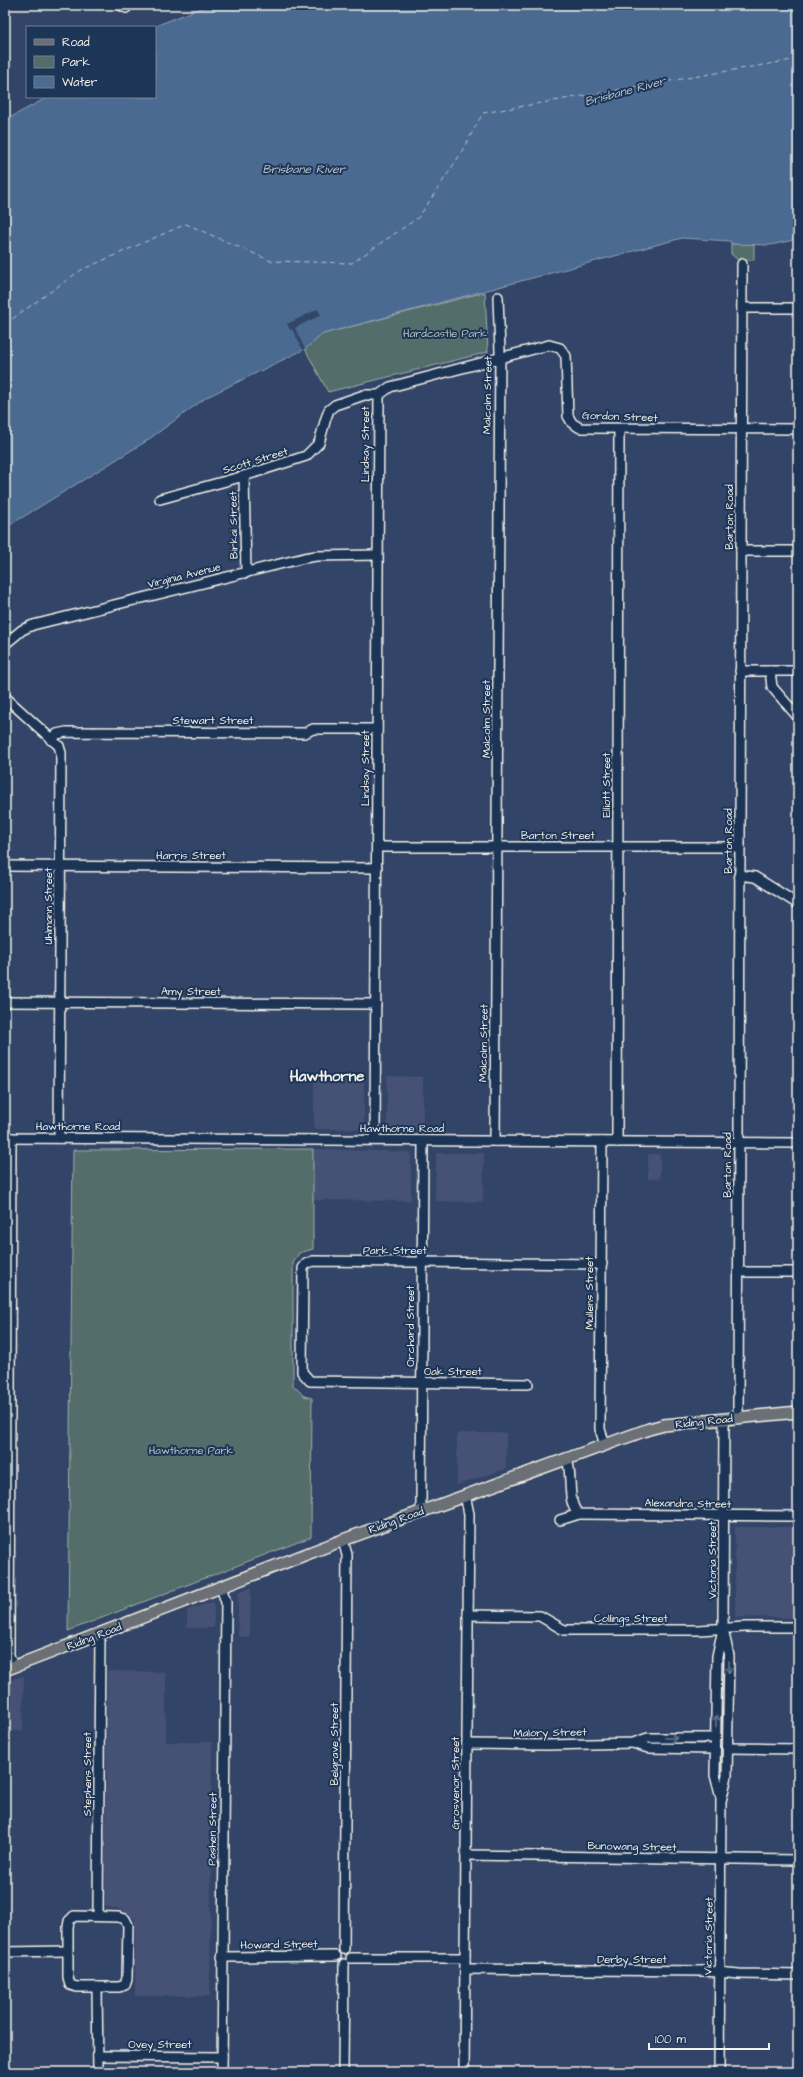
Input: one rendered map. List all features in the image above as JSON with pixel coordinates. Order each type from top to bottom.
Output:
[{"type":"main road","name":"Riding Road","points":[[9,1668],[421,1511],[664,1425],[798,1412]]},
{"type":"street","name":"Barton Road","points":[[738,1417],[742,264]]},
{"type":"street","name":"Malcolm Street","points":[[494,1141],[500,358],[498,297]]},
{"type":"street","points":[[742,308],[798,308]]},
{"type":"street","name":"Gordon Street","points":[[329,410],[335,405],[364,395],[378,395],[390,387],[550,345],[560,348],[567,359],[568,416],[572,423],[584,429],[798,429]]},
{"type":"street","name":"Lindsay Street","points":[[375,1140],[378,395]]},
{"type":"street","name":"Scott Street","points":[[160,499],[244,476],[306,456],[319,443],[329,410]]},
{"type":"street","name":"Elliott Street","points":[[618,1142],[619,429]]},
{"type":"street","name":"Birkai Street","points":[[244,476],[246,573]]},
{"type":"street","points":[[741,551],[798,551]]},
{"type":"street","name":"Virginia Avenue","points":[[5,644],[22,630],[33,625],[316,556],[377,555]]},
{"type":"street","points":[[740,671],[798,672]]},
{"type":"street","points":[[770,671],[772,687],[798,717]]},
{"type":"street","name":"Uhlmann Street","points":[[5,697],[59,746],[61,754],[59,1138]]},
{"type":"street","name":"Stewart Street","points":[[51,740],[57,734],[66,732],[305,733],[314,729],[377,729]]},
{"type":"street","name":"Barton Street","points":[[377,846],[740,847]]},
{"type":"street","name":"Harris Street","points":[[5,866],[377,868]]},
{"type":"street","points":[[739,874],[755,877],[798,904]]},
{"type":"street","name":"Amy Street","points":[[5,1002],[376,1004]]},
{"type":"street","points":[[8,1138],[7,1399],[9,1668]]},
{"type":"street","name":"Hawthorne Road","points":[[8,1138],[798,1143]]},
{"type":"street","name":"Orchard Street","points":[[421,1511],[423,1140]]},
{"type":"street","name":"Mullens Street","points":[[602,1142],[600,1428],[606,1445]]},
{"type":"street","name":"Park Street","points":[[306,1379],[302,1372],[304,1268],[306,1264],[313,1262],[422,1262],[602,1264]]},
{"type":"street","points":[[739,1272],[798,1272]]},
{"type":"street","name":"Oak Street","points":[[306,1379],[315,1382],[528,1384]]},
{"type":"street","name":"Victoria Street","points":[[721,1801],[715,1775],[717,1656],[723,1629],[724,1419]]},
{"type":"street","points":[[567,1459],[571,1469],[571,1504],[573,1510],[579,1514]]},
{"type":"street","name":"Grosvenor Street","points":[[464,2072],[469,1514],[465,1495]]},
{"type":"street","name":"Alexandra Street","points":[[560,1520],[579,1514],[798,1516]]},
{"type":"street","name":"Belgrave Street","points":[[343,1540],[347,1555],[344,1949]]},
{"type":"street","name":"Pashen Street","points":[[221,1587],[226,1602],[222,2072]]},
{"type":"street","name":"Collings Street","points":[[468,1615],[540,1616],[564,1630],[798,1627]]},
{"type":"street","name":"Victoria Street","points":[[719,2072],[721,1801],[727,1776],[729,1656],[723,1629]]},
{"type":"street","name":"Stephens Street","points":[[98,1916],[100,1633]]},
{"type":"street","name":"Malory Street","points":[[467,1744],[548,1745],[633,1743],[648,1738],[716,1738]]},
{"type":"street","name":"Malory Street","points":[[633,1743],[648,1748],[716,1748]]},
{"type":"street","points":[[727,1748],[798,1749]]},
{"type":"street","name":"Bunowang Street","points":[[466,1855],[798,1860]]},
{"type":"street","points":[[79,1916],[98,1916],[122,1918],[127,1922],[127,1978],[123,1987],[77,1987],[70,1985],[68,1977],[67,1951],[68,1927],[71,1918],[79,1916]]},
{"type":"street","points":[[344,1949],[348,1951],[351,1958],[349,1962],[344,1964],[337,1961],[336,1956],[338,1952],[344,1949]]},
{"type":"street","points":[[5,1952],[67,1951]]},
{"type":"street","name":"Howard Street","points":[[222,1957],[336,1956]]},
{"type":"street","points":[[351,1958],[465,1958]]},
{"type":"street","points":[[343,2072],[344,1964]]},
{"type":"street","name":"Derby Street","points":[[465,1969],[706,1971],[720,1973],[798,1975]]},
{"type":"street","points":[[97,1987],[98,2072]]},
{"type":"street","name":"Ovey Street","points":[[98,2056],[222,2057]]},
{"type":"shaded area","points":[[314,1076],[364,1076],[364,1129],[314,1129]]},
{"type":"shaded area","points":[[387,1076],[423,1077],[423,1129],[387,1128]]},
{"type":"shaded area","points":[[313,1149],[411,1152],[411,1201],[313,1200]]},
{"type":"shaded area","points":[[436,1153],[484,1153],[483,1202],[435,1201]]},
{"type":"shaded area","points":[[648,1154],[660,1154],[660,1179],[648,1179]]},
{"type":"shaded area","points":[[457,1433],[506,1433],[506,1469],[457,1485]]},
{"type":"shaded area","points":[[735,1527],[798,1527],[798,1618],[735,1617]]},
{"type":"shaded area","points":[[251,1588],[250,1637],[238,1637],[238,1592]]},
{"type":"shaded area","points":[[212,1602],[214,1603],[214,1628],[187,1628],[187,1610]]},
{"type":"shaded area","points":[[107,1671],[166,1672],[166,1742],[212,1742],[210,1996],[135,1996],[135,1919],[117,1908],[105,1907]]},
{"type":"shaded area","points":[[24,1675],[23,1731],[5,1731],[5,1682]]},
{"type":"green space","points":[[731,244],[754,244],[754,260],[738,260],[731,254]]},
{"type":"green space","name":"Hardcastle Park","points":[[485,292],[488,352],[328,392],[305,349],[323,334]]},
{"type":"green space","name":"Hawthorne Park","points":[[313,1149],[313,1249],[299,1253],[293,1263],[293,1385],[304,1396],[312,1398],[311,1537],[68,1631],[73,1150]]},
{"type":"water","name":"Brisbane River","points":[[209,5],[798,5],[798,239],[771,245],[731,244],[730,241],[682,238],[323,334],[305,349],[207,397],[145,442],[5,528],[5,117],[13,116],[46,98],[156,98],[156,27],[160,24]]},
{"type":"pier","points":[[318,309],[321,315],[295,328],[305,349],[303,350],[292,329],[290,330],[287,324]]},
{"type":"ferry route","points":[[5,324],[81,270],[186,224],[271,261],[352,263],[419,217],[458,158],[483,113],[798,59]]},
{"type":"district","name":"Hawthorne","points":[[327,1076]]}]
